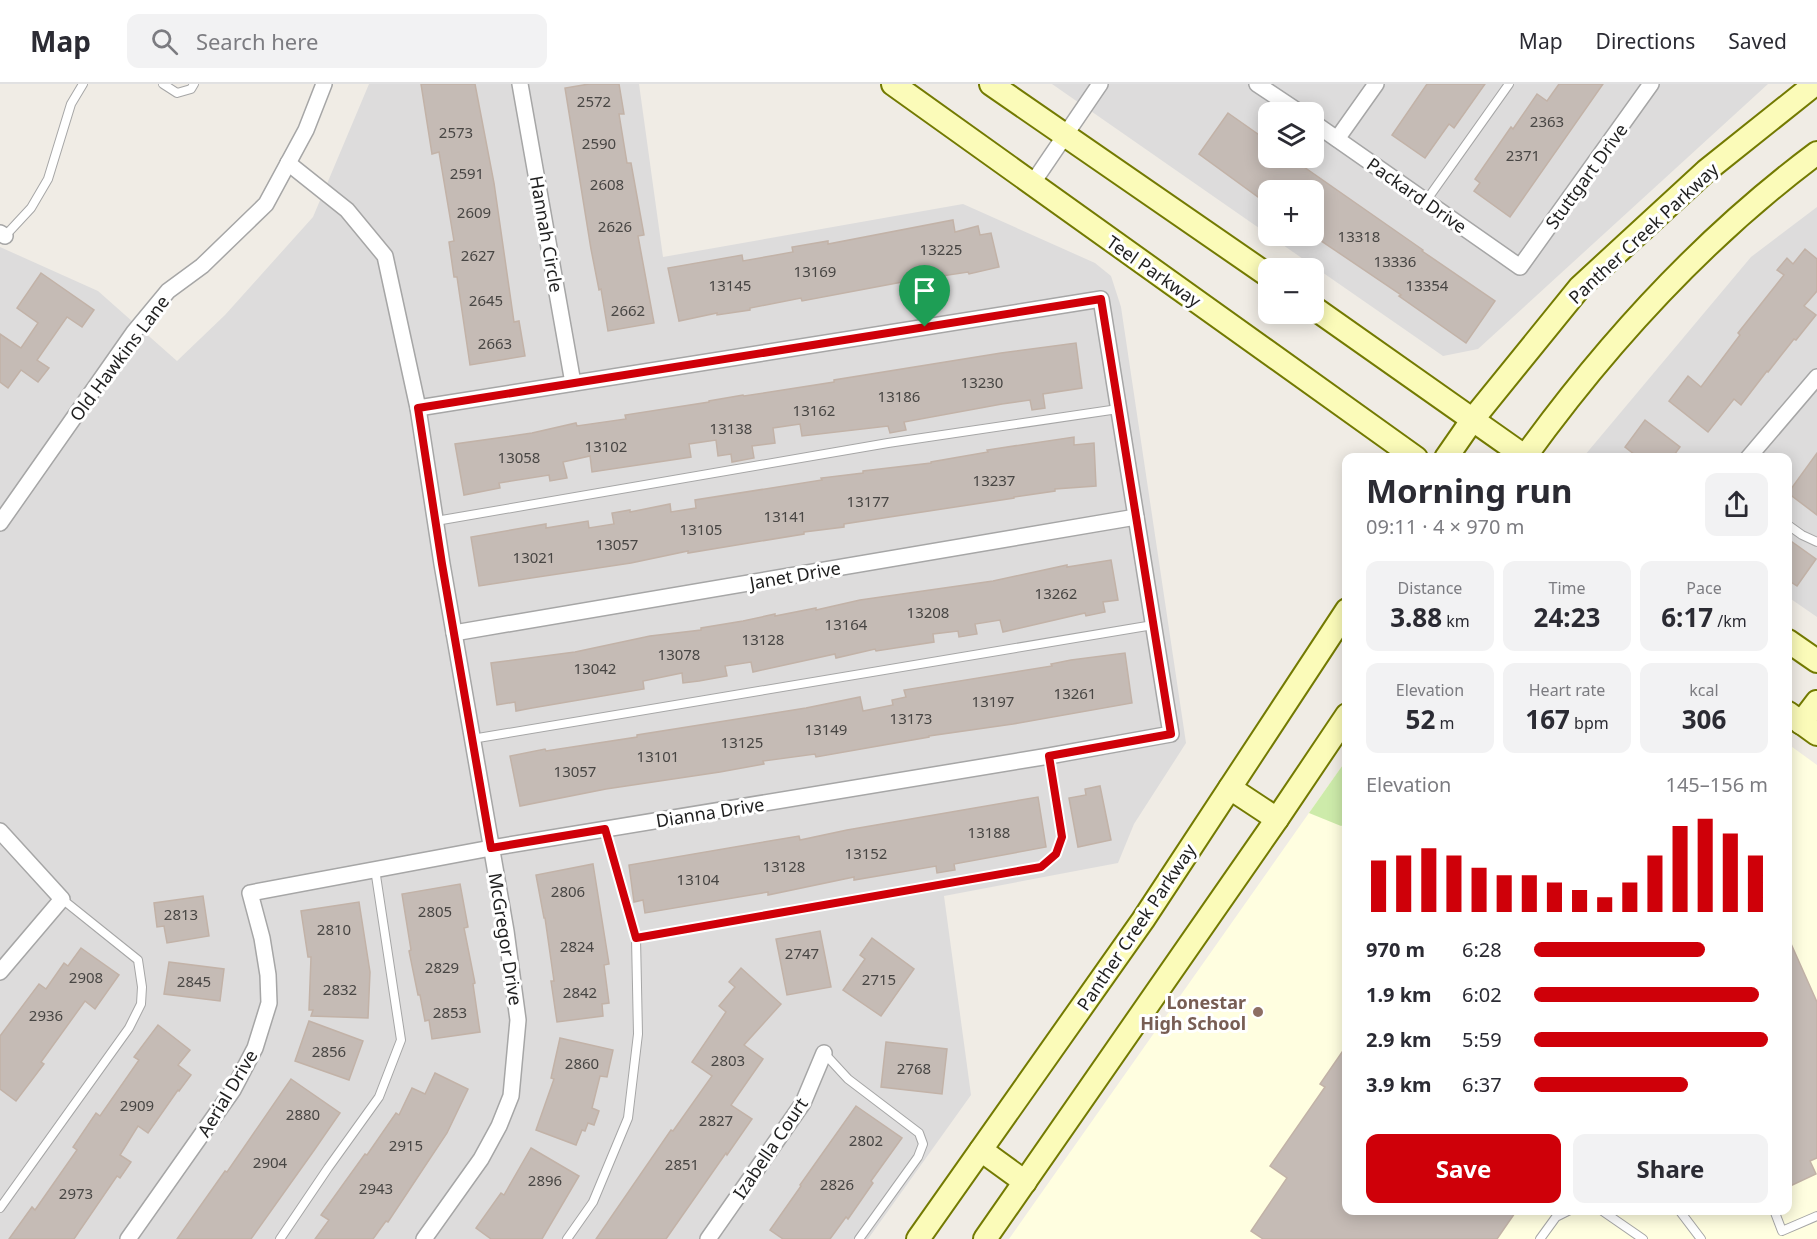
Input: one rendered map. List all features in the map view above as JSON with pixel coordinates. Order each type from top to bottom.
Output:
[{"type":"main road","name":"Teel Parkway","points":[[892,84],[1409,453]]},
{"type":"main road","points":[[992,84],[1258,268]]},
{"type":"main road","name":"Panther Creek Parkway","points":[[1449,453],[1473,419],[1580,287],[1706,171],[1815,84]]},
{"type":"main road","points":[[1528,453],[1604,355],[1675,275],[1734,221],[1817,153]]},
{"type":"main road","points":[[1324,315],[1520,453]]},
{"type":"main road","name":"Panther Creek Parkway","points":[[918,1239],[1143,920],[1342,618]]},
{"type":"main road","points":[[1792,644],[1817,662]]},
{"type":"main road","points":[[1802,723],[1817,702]]},
{"type":"main road","points":[[985,1239],[1342,722]]},
{"type":"main road","points":[[1230,788],[1277,819]]},
{"type":"main road","points":[[981,1150],[1025,1182]]},
{"type":"street","name":"Old Hawkins Lane","points":[[0,523],[134,332],[168,291],[202,266],[266,204],[306,130],[324,84]]},
{"type":"street","name":"Hannah Circle","points":[[520,84],[573,383]]},
{"type":"street","points":[[1032,184],[1100,84]]},
{"type":"street","points":[[1257,84],[1284,102]]},
{"type":"street","points":[[1337,139],[1376,84]]},
{"type":"street","name":"Stuttgart Drive","points":[[1520,267],[1651,84]]},
{"type":"street","name":"Packard Drive","points":[[1324,130],[1520,267]]},
{"type":"street","name":"McGregor Drive","points":[[288,163],[347,210],[385,256],[418,408],[454,633],[506,931],[518,1020],[511,1096],[481,1159],[424,1239]]},
{"type":"street","points":[[418,408],[1101,299],[1153,625]]},
{"type":"street","points":[[1752,453],[1817,377]]},
{"type":"street","name":"Janet Drive","points":[[454,633],[1136,517]]},
{"type":"street","name":"Dianna Drive","points":[[250,893],[491,848],[1171,734],[1153,625]]},
{"type":"street","points":[[0,831],[62,899],[0,972]]},
{"type":"street","name":"Aerial Drive","points":[[128,1239],[233,1090],[255,1048],[269,1003],[268,975],[262,938],[250,893]]},
{"type":"street","name":"Izabella Court","points":[[708,1239],[803,1103],[824,1053]]},
{"type":"lane","points":[[2,235],[32,208],[48,179],[72,104],[83,84]]},
{"type":"lane","points":[[163,84],[177,93],[191,89],[194,84]]},
{"type":"lane","points":[[1426,201],[1509,84]]},
{"type":"lane","points":[[436,521],[888,443],[1119,409]]},
{"type":"lane","points":[[1792,528],[1817,542]]},
{"type":"lane","points":[[472,739],[1153,625]]},
{"type":"lane","points":[[636,938],[1041,867],[1056,854],[1062,837],[1049,756]]},
{"type":"lane","points":[[567,1239],[593,1202],[628,1118],[638,1034],[636,938],[605,829]]},
{"type":"lane","points":[[280,1239],[379,1097],[401,1040],[375,869]]},
{"type":"lane","points":[[0,1208],[129,1028],[141,1004],[142,987],[138,960],[62,899]]},
{"type":"lane","points":[[824,1053],[848,1079],[919,1133],[922,1144],[918,1156],[860,1239]]},
{"type":"lane","points":[[1540,1239],[1560,1215]]},
{"type":"lane","points":[[1608,1215],[1644,1239]]},
{"type":"lane","points":[[1683,1215],[1701,1239]]},
{"type":"lane","points":[[1776,1215],[1782,1231],[1817,1216]]},
{"type":"shaded area","points":[[369,84],[639,84],[663,257],[963,204],[1095,263],[1111,276],[1121,307],[1186,743],[1134,824],[1118,863],[944,896],[971,1095],[868,1239],[0,1239],[0,247],[98,291],[177,361],[225,315],[313,217]]},
{"type":"shaded area","points":[[1052,84],[1768,84],[1478,349],[1443,356],[1324,273],[1324,258],[1302,258],[1284,246],[1324,246],[1324,180],[1258,180],[1258,227]]},
{"type":"shaded area","points":[[1817,207],[1817,617],[1792,600],[1792,453],[1587,453],[1751,257]]},
{"type":"shaded area","name":"Lonestar High School","points":[[1792,747],[1817,765],[1817,1239],[1009,1239],[1342,766],[1342,1215],[1792,1215]]},
{"type":"green space","points":[[1342,766],[1342,826],[1309,813]]},
{"type":"building","points":[[421,84],[475,84],[494,183],[514,322],[519,321],[525,356],[470,365],[457,277],[454,277],[449,242],[454,241],[439,152],[432,154]]},
{"type":"building","points":[[589,84],[619,84],[624,114],[619,114],[627,163],[631,163],[644,235],[638,236],[654,323],[608,331],[591,249],[565,88]]},
{"type":"building","points":[[1427,84],[1485,84],[1454,128],[1449,124],[1425,158],[1392,135]]},
{"type":"building","points":[[1559,84],[1603,84],[1510,217],[1474,191],[1480,183],[1475,179],[1537,94],[1547,101]]},
{"type":"building","points":[[1228,113],[1258,134],[1258,168],[1305,168],[1323,180],[1258,180],[1258,197],[1199,154]]},
{"type":"building","points":[[1324,181],[1495,301],[1466,343],[1399,296],[1401,295],[1324,243]]},
{"type":"building","points":[[953,220],[955,232],[978,226],[980,235],[991,233],[999,267],[969,274],[968,272],[929,277],[802,301],[801,298],[750,308],[750,310],[717,315],[717,313],[679,321],[668,268],[742,255],[743,261],[793,252],[792,247],[828,241],[828,244]]},
{"type":"building","points":[[1805,249],[1817,259],[1817,291],[1804,306],[1816,315],[1741,405],[1734,399],[1708,432],[1669,401],[1688,376],[1701,387],[1740,335],[1738,333],[1784,275],[1777,270],[1787,258],[1793,264]]},
{"type":"building","points":[[41,273],[94,310],[82,327],[67,317],[37,360],[49,368],[38,382],[21,370],[8,388],[0,382],[0,334],[21,348],[38,323],[17,308]]},
{"type":"building","points":[[1076,343],[1082,388],[1043,394],[1045,408],[1032,410],[1030,400],[1002,404],[904,422],[906,430],[890,433],[888,426],[802,436],[800,424],[773,428],[775,443],[752,446],[754,458],[732,462],[731,454],[718,456],[716,440],[689,444],[691,457],[592,472],[590,456],[563,462],[567,478],[550,481],[549,475],[499,483],[500,488],[464,495],[455,444],[532,433],[576,423],[577,426],[626,419],[625,415],[743,395]]},
{"type":"building","points":[[1645,420],[1680,447],[1676,453],[1633,453],[1625,447]]},
{"type":"building","points":[[1074,437],[1074,445],[1094,443],[1096,486],[1055,489],[1055,491],[1014,498],[844,524],[844,527],[804,532],[804,534],[479,586],[471,537],[546,524],[546,528],[588,521],[589,528],[614,524],[612,513],[670,504],[671,512],[696,508],[695,500],[863,473],[863,471],[931,463],[988,452],[987,450]]},
{"type":"building","points":[[1817,453],[1817,515],[1792,496],[1792,487]]},
{"type":"building","points":[[1792,542],[1816,559],[1797,586],[1792,583]]},
{"type":"building","points":[[1111,560],[1118,600],[1103,602],[1105,612],[1086,616],[1085,613],[1003,632],[1000,620],[975,624],[977,634],[959,637],[958,631],[933,634],[934,642],[876,651],[875,649],[836,658],[835,654],[753,672],[751,662],[725,666],[727,676],[699,681],[683,683],[682,673],[643,681],[644,689],[516,711],[515,702],[497,705],[491,663],[575,652],[650,636],[701,630],[701,628],[775,614],[775,616],[816,608],[816,610],[860,600],[993,581],[1067,565],[1067,567]]},
{"type":"building","points":[[1125,653],[1132,703],[816,757],[815,754],[763,761],[764,764],[606,789],[520,806],[510,756],[637,737],[637,735],[860,697],[863,711],[893,705],[892,700],[906,697],[904,690],[1052,666],[1051,664],[1071,660]]},
{"type":"building","points":[[1100,786],[1111,840],[1078,847],[1069,798],[1086,795],[1085,789]]},
{"type":"building","points":[[1038,797],[1046,847],[954,864],[955,870],[937,873],[936,866],[854,880],[854,877],[768,895],[768,892],[645,913],[643,900],[634,902],[629,865],[799,836],[800,840]]},
{"type":"building","points":[[593,864],[609,964],[604,965],[609,1003],[602,1004],[603,1016],[557,1022],[545,918],[536,875]]},
{"type":"building","points":[[460,884],[468,927],[464,928],[475,983],[473,984],[480,1032],[432,1039],[429,1020],[425,1021],[420,995],[418,995],[409,951],[411,950],[402,894]]},
{"type":"building","points":[[203,896],[209,936],[167,943],[164,926],[157,927],[154,903]]},
{"type":"building","points":[[359,902],[370,972],[368,1018],[311,1016],[313,1010],[309,1010],[311,957],[308,957],[301,911]]},
{"type":"building","points":[[820,931],[831,987],[787,995],[776,939]]},
{"type":"building","points":[[872,938],[914,969],[881,1016],[843,990],[865,959],[860,955]]},
{"type":"building","points":[[1792,946],[1817,1002],[1817,1158],[1810,1161],[1816,1174],[1792,1185]]},
{"type":"building","points":[[81,948],[119,975],[95,1009],[85,1001],[41,1062],[44,1064],[16,1101],[0,1089],[0,1036],[39,984],[46,989],[64,963],[68,966]]},
{"type":"building","points":[[169,962],[224,969],[220,1001],[164,994]]},
{"type":"building","points":[[741,968],[781,1004],[744,1045],[763,1059],[731,1105],[752,1119],[666,1239],[596,1239],[671,1130],[673,1131],[712,1076],[692,1062],[726,1012],[719,1006],[735,987],[729,982]]},
{"type":"building","points":[[309,1021],[363,1041],[349,1080],[295,1061]]},
{"type":"building","points":[[158,1025],[190,1050],[178,1065],[191,1075],[148,1133],[138,1126],[120,1155],[131,1162],[120,1178],[117,1176],[74,1239],[9,1239],[32,1207],[35,1210],[77,1150],[73,1147],[96,1113],[100,1116],[139,1060],[134,1057]]},
{"type":"building","points":[[560,1038],[613,1050],[607,1077],[600,1076],[592,1108],[599,1111],[594,1125],[588,1123],[585,1131],[582,1130],[576,1145],[536,1130],[554,1079],[551,1078]]},
{"type":"building","points":[[886,1042],[947,1049],[942,1094],[881,1087]]},
{"type":"building","points":[[1342,1052],[1342,1215],[1514,1215],[1497,1239],[1263,1239],[1251,1231],[1287,1178],[1270,1166],[1325,1087],[1320,1084]]},
{"type":"building","points":[[435,1073],[468,1089],[447,1133],[388,1222],[386,1221],[373,1239],[315,1239],[329,1220],[321,1215],[396,1113],[399,1115],[412,1088],[425,1094]]},
{"type":"building","points":[[291,1079],[340,1113],[251,1239],[177,1239],[225,1171],[227,1172]]},
{"type":"building","points":[[856,1106],[902,1138],[871,1181],[873,1183],[848,1219],[846,1217],[830,1239],[783,1239],[770,1230]]},
{"type":"building","points":[[531,1148],[579,1176],[542,1239],[491,1239],[476,1228],[501,1193],[504,1195]]},
{"type":"place","name":"Lonestar High School","points":[[1258,1012]]},
{"type":"route","points":[[1101,299],[1171,734],[1049,756],[1062,837],[1056,854],[1041,867],[636,938],[605,829],[491,848],[442,564],[418,408],[925,327],[1101,299]]}]
